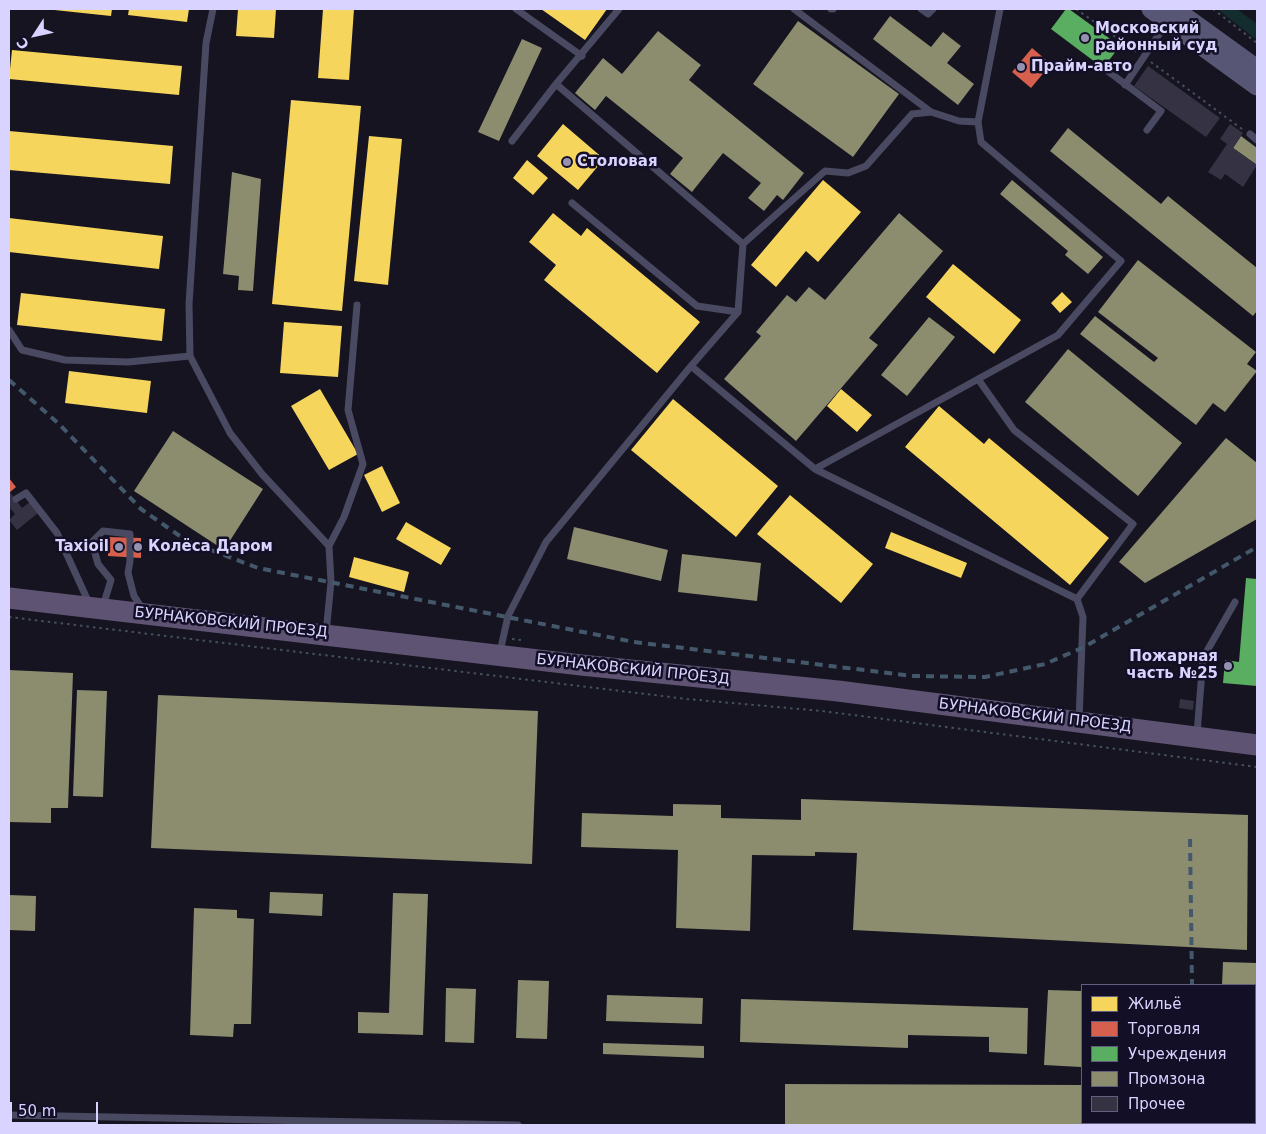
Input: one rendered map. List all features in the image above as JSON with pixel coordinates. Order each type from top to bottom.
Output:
[{"type":"main road","points":[[1151,9],[1171,15],[1257,69]]},
{"type":"main road","points":[[1171,15],[1257,86]]},
{"type":"main road","name":"БУРНАКОВСКИЙ ПРОЕЗД","points":[[9,598],[500,655],[838,691],[1257,745]]},
{"type":"lane","points":[[213,9],[206,43],[190,294],[190,356],[230,433],[262,474],[329,546]]},
{"type":"lane","points":[[516,9],[582,56]]},
{"type":"lane","points":[[512,141],[556,84],[582,56],[619,9]]},
{"type":"lane","points":[[794,9],[931,112],[959,121],[978,122]]},
{"type":"lane","points":[[921,9],[928,14],[933,9]]},
{"type":"lane","points":[[815,469],[1058,335],[1121,261],[981,142],[978,122],[1000,9]]},
{"type":"lane","points":[[1125,85],[1171,15]]},
{"type":"lane","points":[[1109,72],[1161,111],[1147,130]]},
{"type":"lane","points":[[556,84],[743,244]]},
{"type":"lane","points":[[500,655],[508,616],[546,542],[738,312],[743,244],[825,171],[848,173],[866,166],[912,114],[931,112]]},
{"type":"lane","points":[[1250,134],[1257,140]]},
{"type":"lane","points":[[572,203],[697,306],[738,312]]},
{"type":"lane","points":[[326,634],[331,582],[329,546],[344,517],[363,464],[348,410],[357,305]]},
{"type":"lane","points":[[9,330],[22,350],[65,360],[128,362],[190,356]]},
{"type":"lane","points":[[691,366],[815,469],[1077,600],[1084,617],[1078,722]]},
{"type":"lane","points":[[978,379],[1014,430],[1132,524],[1077,600]]},
{"type":"lane","points":[[16,499],[26,494],[57,532],[97,609]]},
{"type":"lane","points":[[97,609],[111,580],[98,564],[92,542],[103,531],[130,534],[128,573],[134,596],[146,614]]},
{"type":"lane","points":[[1197,737],[1203,658],[1235,602]]},
{"type":"lane","points":[[9,1115],[518,1125]]},
{"type":"path","points":[[1076,9],[1250,134]]},
{"type":"path","points":[[1213,9],[1257,43]]},
{"type":"path","points":[[9,617],[686,699],[822,710],[1257,767]]},
{"type":"green space","points":[[1217,9],[1237,9],[1257,24],[1257,40]]},
{"type":"building: Жильё","points":[[45,9],[112,9],[111,16]]},
{"type":"building: Жильё","points":[[129,9],[189,9],[187,22],[128,15]]},
{"type":"building: Жильё","points":[[238,9],[276,9],[274,38],[236,36]]},
{"type":"building: Жильё","points":[[323,9],[354,9],[349,80],[318,78]]},
{"type":"building: Жильё","points":[[541,9],[607,9],[585,40]]},
{"type":"building: Жильё","points":[[12,50],[182,66],[179,95],[9,79]]},
{"type":"building: Жильё","points":[[291,100],[361,106],[342,311],[272,304]]},
{"type":"building: Жильё","points":[[563,124],[604,159],[578,190],[537,156]]},
{"type":"building: Жильё","points":[[9,131],[173,146],[170,184],[9,170]]},
{"type":"building: Жильё","points":[[369,136],[402,139],[388,285],[354,281]]},
{"type":"building: Жильё","points":[[527,160],[548,178],[533,195],[513,178]]},
{"type":"building: Жильё","points":[[823,180],[861,212],[818,262],[806,251],[776,287],[751,265]]},
{"type":"building: Жильё","points":[[553,213],[581,236],[587,228],[700,322],[657,373],[544,280],[556,265],[529,242]]},
{"type":"building: Жильё","points":[[9,218],[163,236],[159,269],[9,252]]},
{"type":"building: Жильё","points":[[953,264],[1021,320],[994,354],[926,297]]},
{"type":"building: Жильё","points":[[1062,292],[1072,302],[1060,313],[1051,303]]},
{"type":"building: Жильё","points":[[21,293],[165,309],[162,341],[17,325]]},
{"type":"building: Жильё","points":[[284,322],[342,326],[338,377],[280,373]]},
{"type":"building: Жильё","points":[[69,371],[151,381],[147,413],[65,403]]},
{"type":"building: Жильё","points":[[320,389],[358,454],[329,470],[291,406]]},
{"type":"building: Жильё","points":[[841,389],[872,415],[857,432],[827,406]]},
{"type":"building: Жильё","points":[[673,399],[778,486],[736,537],[631,450]]},
{"type":"building: Жильё","points":[[939,406],[984,444],[989,438],[1109,538],[1070,585],[905,447]]},
{"type":"building: Жильё","points":[[382,466],[400,503],[382,512],[364,475]]},
{"type":"building: Жильё","points":[[790,495],[873,564],[841,603],[757,534]]},
{"type":"building: Жильё","points":[[406,522],[451,548],[441,565],[396,539]]},
{"type":"building: Жильё","points":[[891,532],[967,563],[961,578],[885,548]]},
{"type":"building: Жильё","points":[[354,557],[409,572],[404,592],[349,577]]},
{"type":"building: Торговля","points":[[1032,48],[1051,64],[1031,88],[1012,72]]},
{"type":"building: Торговля","points":[[9,478],[16,487],[9,493]]},
{"type":"building: Торговля","points":[[108,537],[141,538],[141,558],[108,556]]},
{"type":"building: Учреждения","name":"Московский районный суд","points":[[1066,9],[1069,9],[1120,46],[1103,68],[1051,29]]},
{"type":"building: Учреждения","points":[[1246,578],[1257,579],[1257,686],[1223,683],[1225,660],[1239,662]]},
{"type":"building: Промзона","points":[[890,16],[931,47],[943,32],[961,46],[947,63],[974,84],[958,105],[873,39]]},
{"type":"building: Промзона","points":[[798,21],[899,94],[853,157],[753,84]]},
{"type":"building: Промзона","points":[[658,31],[701,65],[689,80],[804,173],[783,200],[777,195],[764,211],[748,198],[761,183],[723,153],[692,192],[670,174],[683,158],[606,96],[595,110],[575,93],[603,58],[622,74]]},
{"type":"building: Промзона","points":[[522,39],[542,48],[499,141],[478,132]]},
{"type":"building: Промзона","points":[[1068,128],[1161,204],[1168,196],[1257,268],[1257,311],[1253,316],[1050,151]]},
{"type":"building: Промзона","points":[[1241,136],[1257,148],[1257,165],[1233,148]]},
{"type":"building: Промзона","points":[[232,172],[261,179],[253,291],[238,290],[239,276],[223,274]]},
{"type":"building: Промзона","points":[[1012,180],[1103,257],[1088,274],[1065,255],[1068,251],[1000,194]]},
{"type":"building: Промзона","points":[[899,213],[943,251],[869,338],[878,345],[796,441],[724,379],[761,336],[756,332],[787,295],[796,302],[809,287],[825,300]]},
{"type":"building: Промзона","points":[[1138,260],[1256,352],[1247,364],[1257,371],[1225,412],[1213,403],[1196,425],[1080,334],[1095,316],[1154,362],[1158,358],[1098,312]]},
{"type":"building: Промзона","points":[[929,317],[955,337],[907,396],[881,375]]},
{"type":"building: Промзона","points":[[1068,349],[1182,443],[1138,496],[1025,402]]},
{"type":"building: Промзона","points":[[173,431],[263,489],[224,550],[134,491]]},
{"type":"building: Промзона","points":[[1226,438],[1257,463],[1257,519],[1145,583],[1119,562]]},
{"type":"building: Промзона","points":[[574,527],[668,550],[661,581],[567,559]]},
{"type":"building: Промзона","points":[[682,554],[761,563],[757,601],[678,592]]},
{"type":"building: Промзона","points":[[9,670],[73,673],[68,808],[51,808],[51,823],[9,822]]},
{"type":"building: Промзона","points":[[77,690],[107,691],[103,797],[73,796]]},
{"type":"building: Промзона","points":[[158,695],[538,711],[532,864],[151,848]]},
{"type":"building: Промзона","points":[[801,799],[1248,815],[1247,950],[853,930],[857,853],[815,852],[815,856],[752,855],[750,931],[676,928],[678,850],[581,847],[582,813],[673,816],[673,804],[721,805],[721,818],[801,820]]},
{"type":"building: Промзона","points":[[270,892],[323,894],[322,916],[269,913]]},
{"type":"building: Промзона","points":[[393,893],[428,894],[423,1035],[358,1033],[358,1012],[389,1013]]},
{"type":"building: Промзона","points":[[9,895],[36,896],[35,931],[9,930]]},
{"type":"building: Промзона","points":[[194,908],[237,910],[237,918],[254,919],[251,1024],[234,1024],[233,1037],[190,1035]]},
{"type":"building: Промзона","points":[[1223,962],[1257,963],[1257,1002],[1256,984],[1222,984]]},
{"type":"building: Промзона","points":[[518,980],[549,981],[547,1039],[516,1038]]},
{"type":"building: Промзона","points":[[446,988],[476,989],[474,1043],[445,1042]]},
{"type":"building: Промзона","points":[[1048,990],[1081,991],[1081,1067],[1044,1065]]},
{"type":"building: Промзона","points":[[607,995],[703,998],[702,1024],[606,1021]]},
{"type":"building: Промзона","points":[[741,999],[1028,1008],[1027,1054],[989,1052],[989,1037],[908,1035],[908,1048],[740,1042]]},
{"type":"building: Промзона","points":[[603,1043],[704,1046],[704,1058],[603,1054]]},
{"type":"building: Промзона","points":[[785,1084],[1081,1085],[1081,1124],[1159,1124],[1159,1125],[785,1125]]},
{"type":"building: Прочее","points":[[1148,66],[1220,118],[1206,137],[1134,86]]},
{"type":"building: Прочее","points":[[1230,124],[1243,133],[1233,148],[1257,165],[1243,187],[1225,174],[1221,180],[1208,172],[1227,144],[1220,139]]},
{"type":"building: Прочее","points":[[9,491],[22,508],[30,502],[38,513],[17,530],[9,520],[15,514],[9,507]]},
{"type":"building: Прочее","points":[[1180,699],[1194,701],[1193,710],[1179,708]]},
{"type":"railway","points":[[9,380],[59,424],[141,509],[187,541],[258,568],[634,642],[913,676],[985,677],[1045,664],[1084,647],[1257,547]]},
{"type":"railway","points":[[1190,839],[1192,984]]},
{"type":"place","name":"Московский районный суд","points":[[1085,38]]},
{"type":"place","name":"Прайм-авто","points":[[1021,67]]},
{"type":"place","name":"Столовая","points":[[567,162]]},
{"type":"place","name":"Taxioil","points":[[119,547]]},
{"type":"place","name":"Колёса Даром","points":[[138,547]]},
{"type":"place","name":"Пожарная часть №25","points":[[1228,666]]}]
